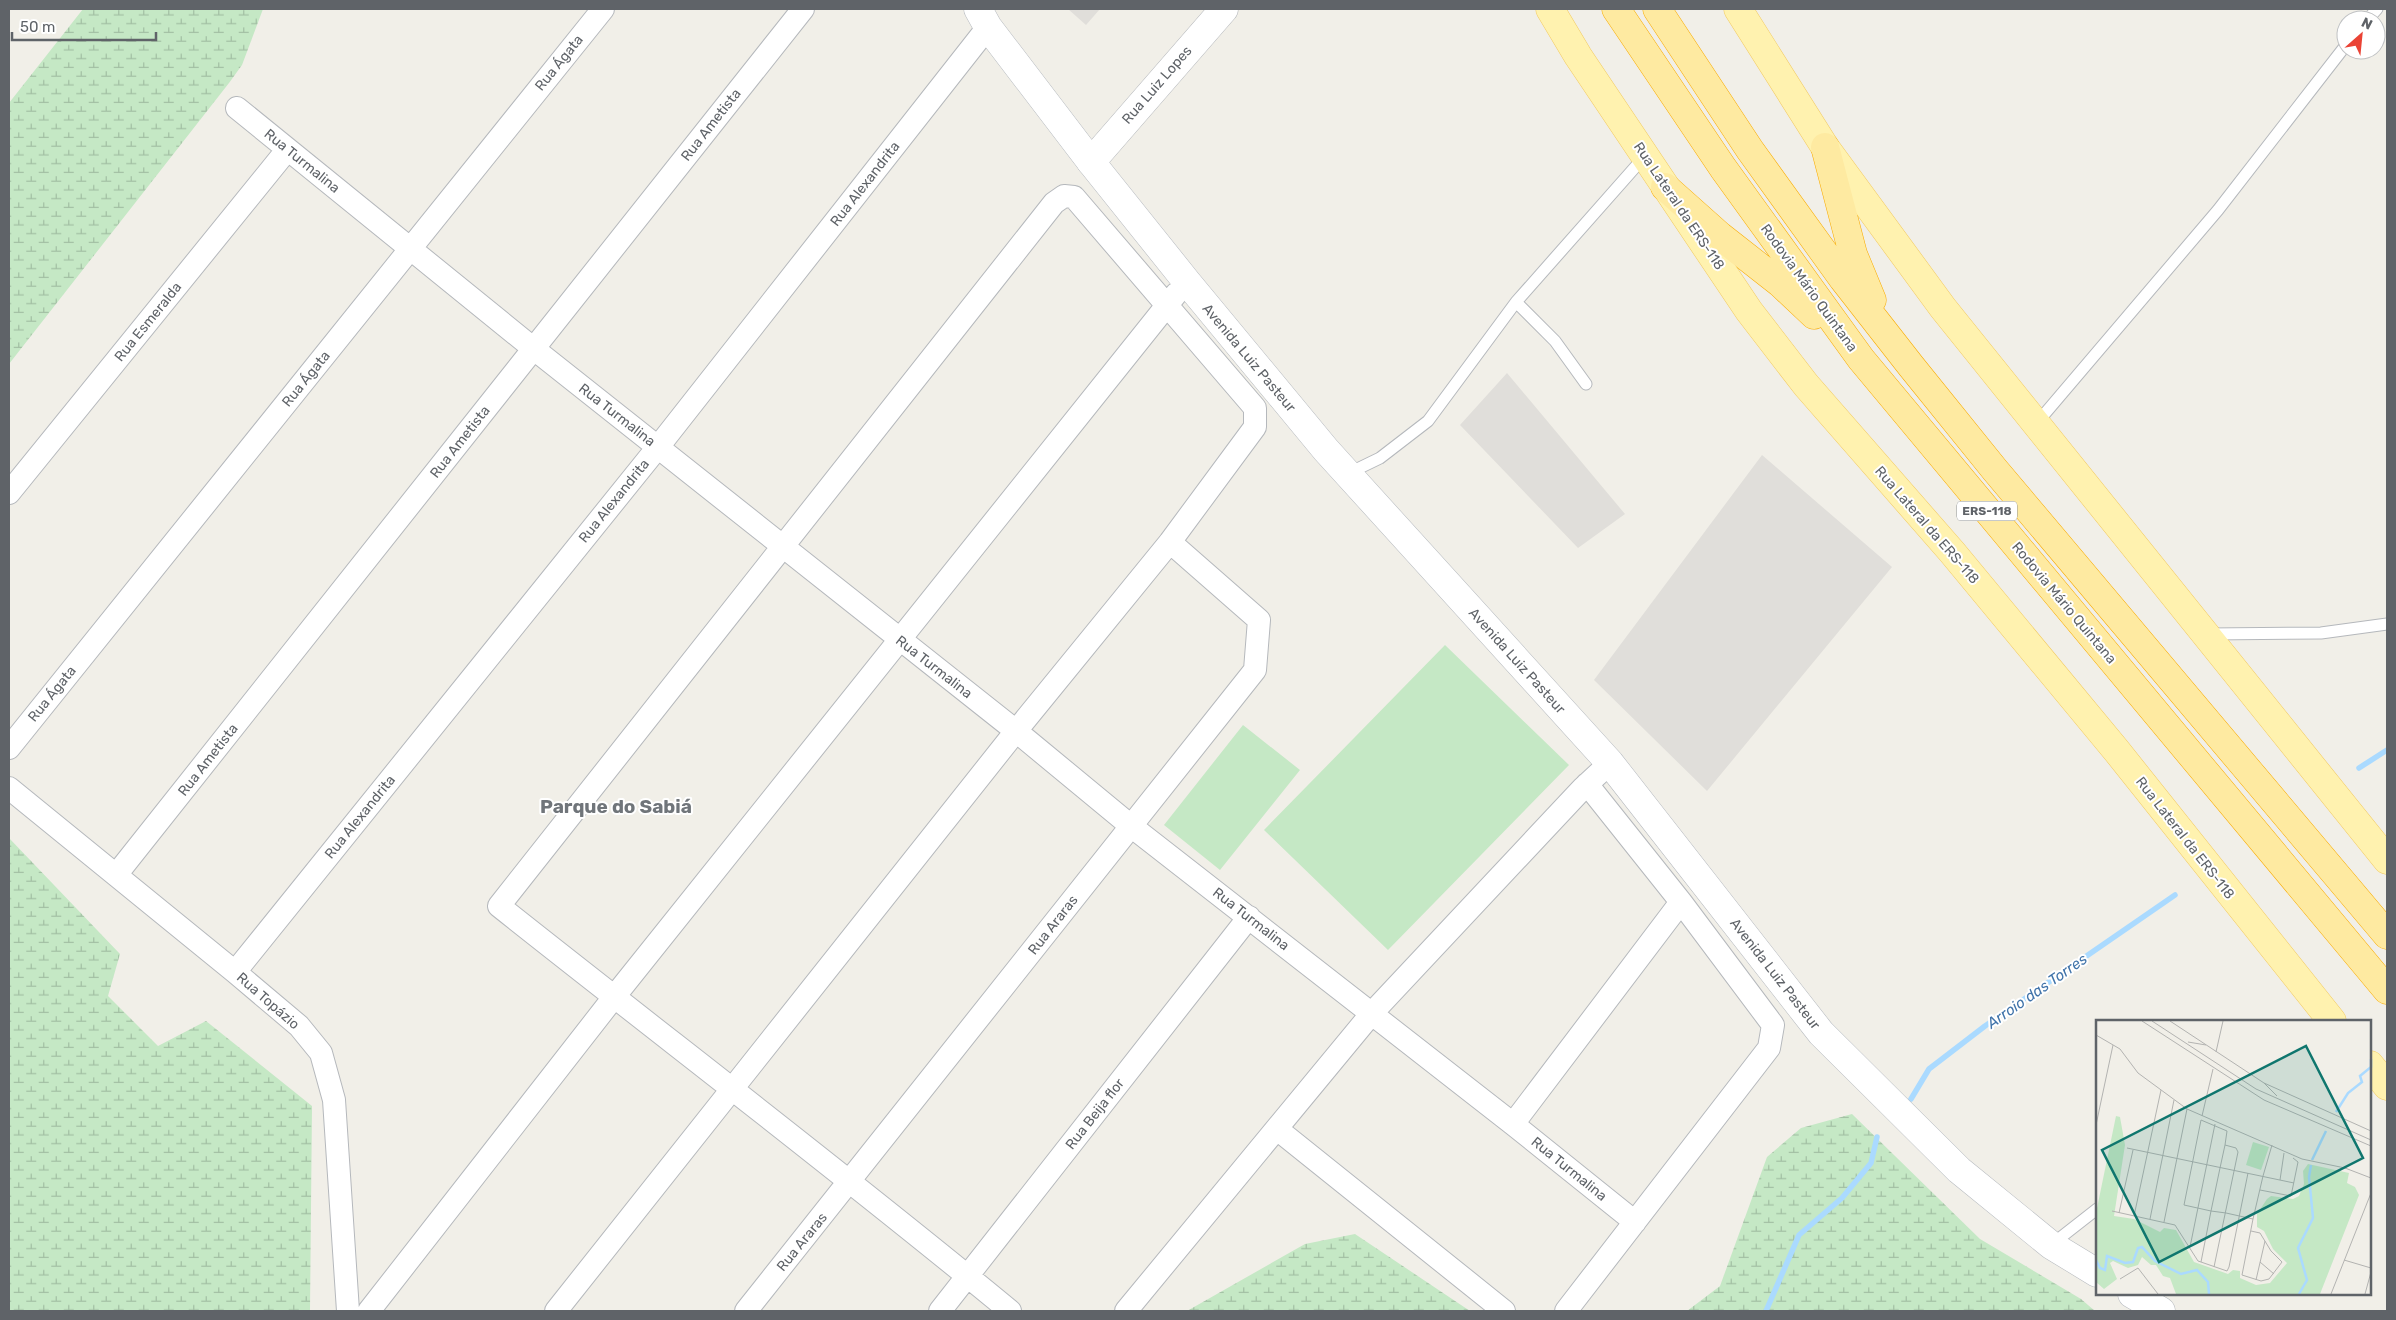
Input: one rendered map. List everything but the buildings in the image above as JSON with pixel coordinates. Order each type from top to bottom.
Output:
[{"type":"highway","name":"Rodovia Mário Quintana","points":[[1616,9],[1723,168],[1861,359],[2387,990]]},
{"type":"highway","name":"ERS-118","points":[[1657,9],[1750,150],[1887,336],[1995,470],[2387,935]]},
{"type":"highway","points":[[1825,147],[1852,254],[1887,336]]},
{"type":"highway","points":[[1665,187],[1720,236],[1780,283],[1861,359]]},
{"type":"main road","name":"Rua Luiz Lopes","points":[[1091,162],[1224,9]]},
{"type":"main road","name":"Rua Lateral da ERS-118","points":[[1550,9],[1578,56],[1749,311],[1806,385],[1952,552],[2110,743],[2331,1020]]},
{"type":"main road","points":[[1738,9],[1825,147],[1943,308],[2387,860]]},
{"type":"main road","name":"Avenida Luiz Pasteur","points":[[983,18],[1091,162],[1187,282],[1347,474],[1610,763],[1821,1033],[1959,1170],[2052,1245],[2096,1272]]},
{"type":"main road","points":[[2371,1066],[2387,1086]]},
{"type":"main road","points":[[2134,1295],[2161,1311]]},
{"type":"street","name":"Rua Ágata","points":[[9,748],[603,9]]},
{"type":"street","name":"Rua Ametista","points":[[116,875],[803,9]]},
{"type":"street","name":"Rua Alexandrita","points":[[235,972],[658,447],[983,18]]},
{"type":"street","name":"Rua Turmalina","points":[[237,108],[534,349],[1016,731],[1131,826],[1249,916],[1635,1222]]},
{"type":"street","name":"Rua Esmeralda","points":[[9,493],[287,150]]},
{"type":"street","points":[[556,1311],[732,1090],[1016,731],[1170,542],[1255,427],[1255,408],[1074,198],[1064,196],[1054,203],[784,547],[498,906],[732,1090],[850,1182],[1010,1311]]},
{"type":"street","points":[[369,1311],[614,997],[1167,304],[1187,282]]},
{"type":"street","name":"Rua Araras","points":[[746,1311],[1255,670],[1260,620],[1170,542]]},
{"type":"street","points":[[1126,1311],[1372,1013],[1587,784],[1610,763]]},
{"type":"street","points":[[1566,1311],[1769,1048],[1773,1025],[1681,902],[1587,784]]},
{"type":"street","name":"Rua Topázio","points":[[9,788],[299,1026],[321,1053],[334,1100],[348,1311]]},
{"type":"street","points":[[1513,1124],[1681,902]]},
{"type":"street","name":"Rua Beija flor","points":[[940,1311],[1249,916]]},
{"type":"street","points":[[1277,1129],[1504,1311]]},
{"type":"lane","points":[[2036,424],[2218,210],[2336,58]]},
{"type":"lane","points":[[1347,474],[1380,458],[1428,422],[1516,302],[1645,156]]},
{"type":"lane","points":[[1516,302],[1555,341],[1586,384]]},
{"type":"lane","points":[[2204,634],[2321,633],[2387,624]]},
{"type":"lane","points":[[2052,1245],[2096,1210]]},
{"type":"shaded area","points":[[1068,9],[1100,9],[1086,25]]},
{"type":"shaded area","points":[[1507,373],[1625,514],[1578,548],[1460,425]]},
{"type":"shaded area","points":[[1762,455],[1892,567],[1707,791],[1594,680]]},
{"type":"green space","points":[[83,9],[263,9],[242,65],[9,364],[9,103]]},
{"type":"green space","points":[[1445,645],[1569,765],[1388,950],[1264,830]]},
{"type":"green space","points":[[1243,725],[1300,770],[1220,870],[1164,825]]},
{"type":"green space","points":[[9,838],[120,954],[108,996],[158,1046],[206,1021],[312,1106],[310,1311],[9,1311]]},
{"type":"green space","points":[[1852,1114],[1980,1239],[2081,1299],[2095,1311],[1687,1311],[1720,1286],[1767,1157],[1801,1128]]},
{"type":"green space","points":[[1355,1234],[1470,1311],[1187,1311],[1305,1244]]},
{"type":"waterway","name":"Arroio das Torres","points":[[2359,768],[2387,750]]},
{"type":"waterway","name":"Arroio das Torres","points":[[1911,1099],[1929,1069],[1985,1026],[2175,895]]},
{"type":"waterway","name":"Arroio das Torres","points":[[1766,1311],[1799,1235],[1842,1198],[1871,1163],[1877,1137]]},
{"type":"district","name":"Parque do Sabiá","points":[[616,806]]}]
